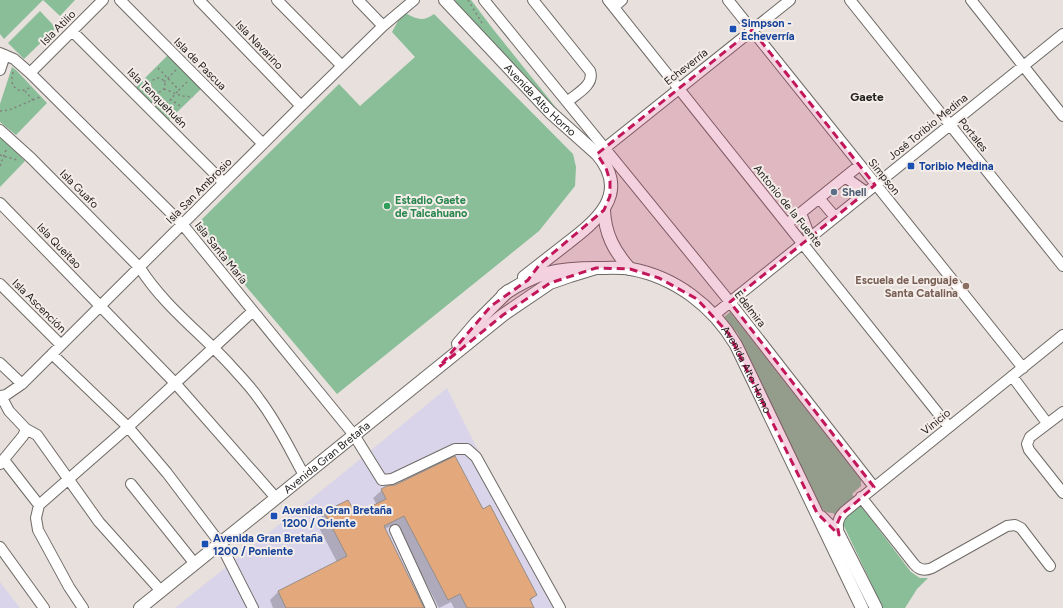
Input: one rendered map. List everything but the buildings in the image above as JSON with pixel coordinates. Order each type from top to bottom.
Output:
[{"type":"main road","name":"Avenida Alto Horno","points":[[445,0],[550,112],[600,151],[610,181],[610,196],[604,210]]},
{"type":"main road","name":"Avenida Gran Bretaña","points":[[439,367],[476,322],[503,295],[584,230],[604,210]]},
{"type":"main road","points":[[604,210],[610,240],[618,254],[630,269]]},
{"type":"main road","name":"Avenida Gran Bretaña","points":[[528,280],[540,264]]},
{"type":"main road","name":"Avenida Gran Bretaña","points":[[503,295],[528,280],[558,270],[572,268],[630,269]]},
{"type":"main road","name":"Avenida Gran Bretaña","points":[[140,608],[503,315],[550,283],[596,268]]},
{"type":"main road","name":"Avenida Alto Horno","points":[[630,269],[652,275],[675,285],[698,300],[714,315],[729,334],[736,345],[862,608]]},
{"type":"main road","points":[[503,315],[528,280]]},
{"type":"main road","name":"Avenida Alto Horno","points":[[817,513],[840,535],[876,608]]},
{"type":"street","name":"Isla Atilio","points":[[30,73],[103,0]]},
{"type":"street","name":"Isla de Pascua","points":[[120,0],[263,144]]},
{"type":"street","name":"Isla Navarino","points":[[199,0],[301,106]]},
{"type":"street","points":[[277,0],[342,66]]},
{"type":"street","points":[[358,0],[384,26]]},
{"type":"street","name":"Isla San Ambrosio","points":[[0,396],[12,392],[22,384],[301,106],[384,26],[414,0]]},
{"type":"street","name":"Avenida Alto Horno","points":[[484,0],[567,102],[600,151]]},
{"type":"street","points":[[533,0],[588,68],[591,74],[589,83],[567,102]]},
{"type":"street","points":[[611,4],[622,0]]},
{"type":"street","name":"Simpson","points":[[728,0],[1023,368]]},
{"type":"street","name":"Echeverría","points":[[600,151],[790,0]]},
{"type":"street","name":"Portales","points":[[850,0],[1063,266]]},
{"type":"street","points":[[971,0],[1063,116]]},
{"type":"street","name":"Antonio de la Fuente","points":[[611,4],[787,224],[806,240],[949,427]]},
{"type":"street","name":"Isla Tenquehuén","points":[[72,31],[224,183]]},
{"type":"street","name":"José Toribio Medina","points":[[714,315],[1063,34]]},
{"type":"street","points":[[0,70],[2,54]]},
{"type":"street","name":"Isla Santa María","points":[[2,54],[17,61],[30,73],[183,225],[354,435],[382,480],[392,479],[455,449],[467,449],[476,458],[560,608]]},
{"type":"street","name":"Isla Guafo","points":[[0,130],[11,138],[140,268],[149,282],[214,348],[259,399],[271,415],[304,475]]},
{"type":"street","name":"Edelmira","points":[[600,151],[730,302],[874,487]]},
{"type":"street","points":[[787,224],[860,165]]},
{"type":"street","points":[[845,177],[866,192]]},
{"type":"street","points":[[819,198],[835,218]]},
{"type":"street","name":"Isla Queitao","points":[[0,203],[175,383],[276,498]]},
{"type":"street","points":[[801,213],[806,240]]},
{"type":"street","name":"Isla Ascención","points":[[0,284],[61,346]]},
{"type":"street","points":[[83,608],[69,587],[38,530],[36,518],[39,505],[128,427],[253,311]]},
{"type":"street","name":"Vinicio","points":[[840,535],[837,527],[839,518],[861,497],[1063,335]]},
{"type":"street","points":[[52,354],[128,427],[167,473],[220,543],[253,608]]},
{"type":"street","points":[[0,363],[22,384]]},
{"type":"street","points":[[1012,376],[1048,423]]},
{"type":"street","points":[[0,396],[9,411],[26,429],[37,435],[99,522],[161,591]]},
{"type":"street","points":[[1063,412],[1028,439],[1027,446],[1063,493]]},
{"type":"street","points":[[26,429],[23,436],[2,462],[39,505]]},
{"type":"street","points":[[131,484],[195,564]]},
{"type":"street","points":[[861,497],[914,564],[919,568],[926,570],[932,568],[1007,526],[1013,525],[1021,528],[1050,566]]},
{"type":"street","points":[[395,530],[431,608]]},
{"type":"street","points":[[0,547],[44,608]]},
{"type":"path","points":[[17,61],[11,82],[12,86],[21,91]]},
{"type":"path","points":[[164,82],[161,78],[156,78],[150,85],[152,90],[161,92],[164,88],[164,82],[183,63]]},
{"type":"path","points":[[158,68],[179,90]]},
{"type":"path","points":[[157,115],[170,99],[195,75]]},
{"type":"path","points":[[164,88],[175,94],[193,97]]},
{"type":"path","points":[[25,91],[33,100]]},
{"type":"path","points":[[0,111],[9,110],[50,93]]},
{"type":"path","points":[[170,99],[182,107]]},
{"type":"path","points":[[0,166],[11,138]]},
{"type":"highlighted area","points":[[752,30],[875,185],[730,302],[874,487],[841,515],[837,524],[839,535],[817,513],[729,334],[697,299],[659,278],[630,269],[596,268],[550,283],[503,315],[439,367],[491,306],[528,280],[540,264],[604,210],[610,196],[610,181],[606,168],[597,154]]},
{"type":"shaded area","points":[[447,388],[557,608],[175,608],[342,474]]},
{"type":"shaded area","points":[[0,582],[20,608],[0,608]]},
{"type":"green space","points":[[0,0],[43,0],[4,39],[0,34]]},
{"type":"green space","points":[[43,0],[75,0],[60,16]]},
{"type":"green space","points":[[455,0],[471,0],[565,119],[461,13]]},
{"type":"green space","points":[[40,11],[56,28],[24,59],[8,43]]},
{"type":"green space","name":"Estadio Gaete de Talcahuano","points":[[403,12],[418,19],[430,17],[434,14],[573,154],[576,167],[575,186],[539,231],[337,394],[195,226],[339,84],[360,106],[415,57],[392,32]]},
{"type":"green space","points":[[169,54],[202,88],[169,120],[136,87]]},
{"type":"green space","points":[[12,67],[47,103],[16,135],[0,122],[0,104]]},
{"type":"green space","points":[[0,136],[25,161],[0,187]]},
{"type":"green space","points":[[730,312],[861,480],[861,486],[852,494],[911,572],[920,578],[928,578],[917,589],[905,608],[883,608],[842,522],[833,513],[826,512],[819,506],[738,334],[724,317]]},
{"type":"place","name":"Simpson - Echeverría","points":[[733,29]]},
{"type":"place","name":"Toribio Medina","points":[[911,166]]},
{"type":"place","name":"Shell","points":[[834,192]]},
{"type":"place","name":"Estadio Gaete de Talcahuano","points":[[387,206]]},
{"type":"place","name":"Escuela de Lenguaje Santa Catalina","points":[[966,286]]},
{"type":"place","name":"Avenida Gran Bretaña 1200 / Oriente","points":[[274,516]]},
{"type":"place","name":"Avenida Gran Bretaña 1200 / Poniente","points":[[205,544]]},
{"type":"district","name":"Gaete","points":[[867,97]]}]
